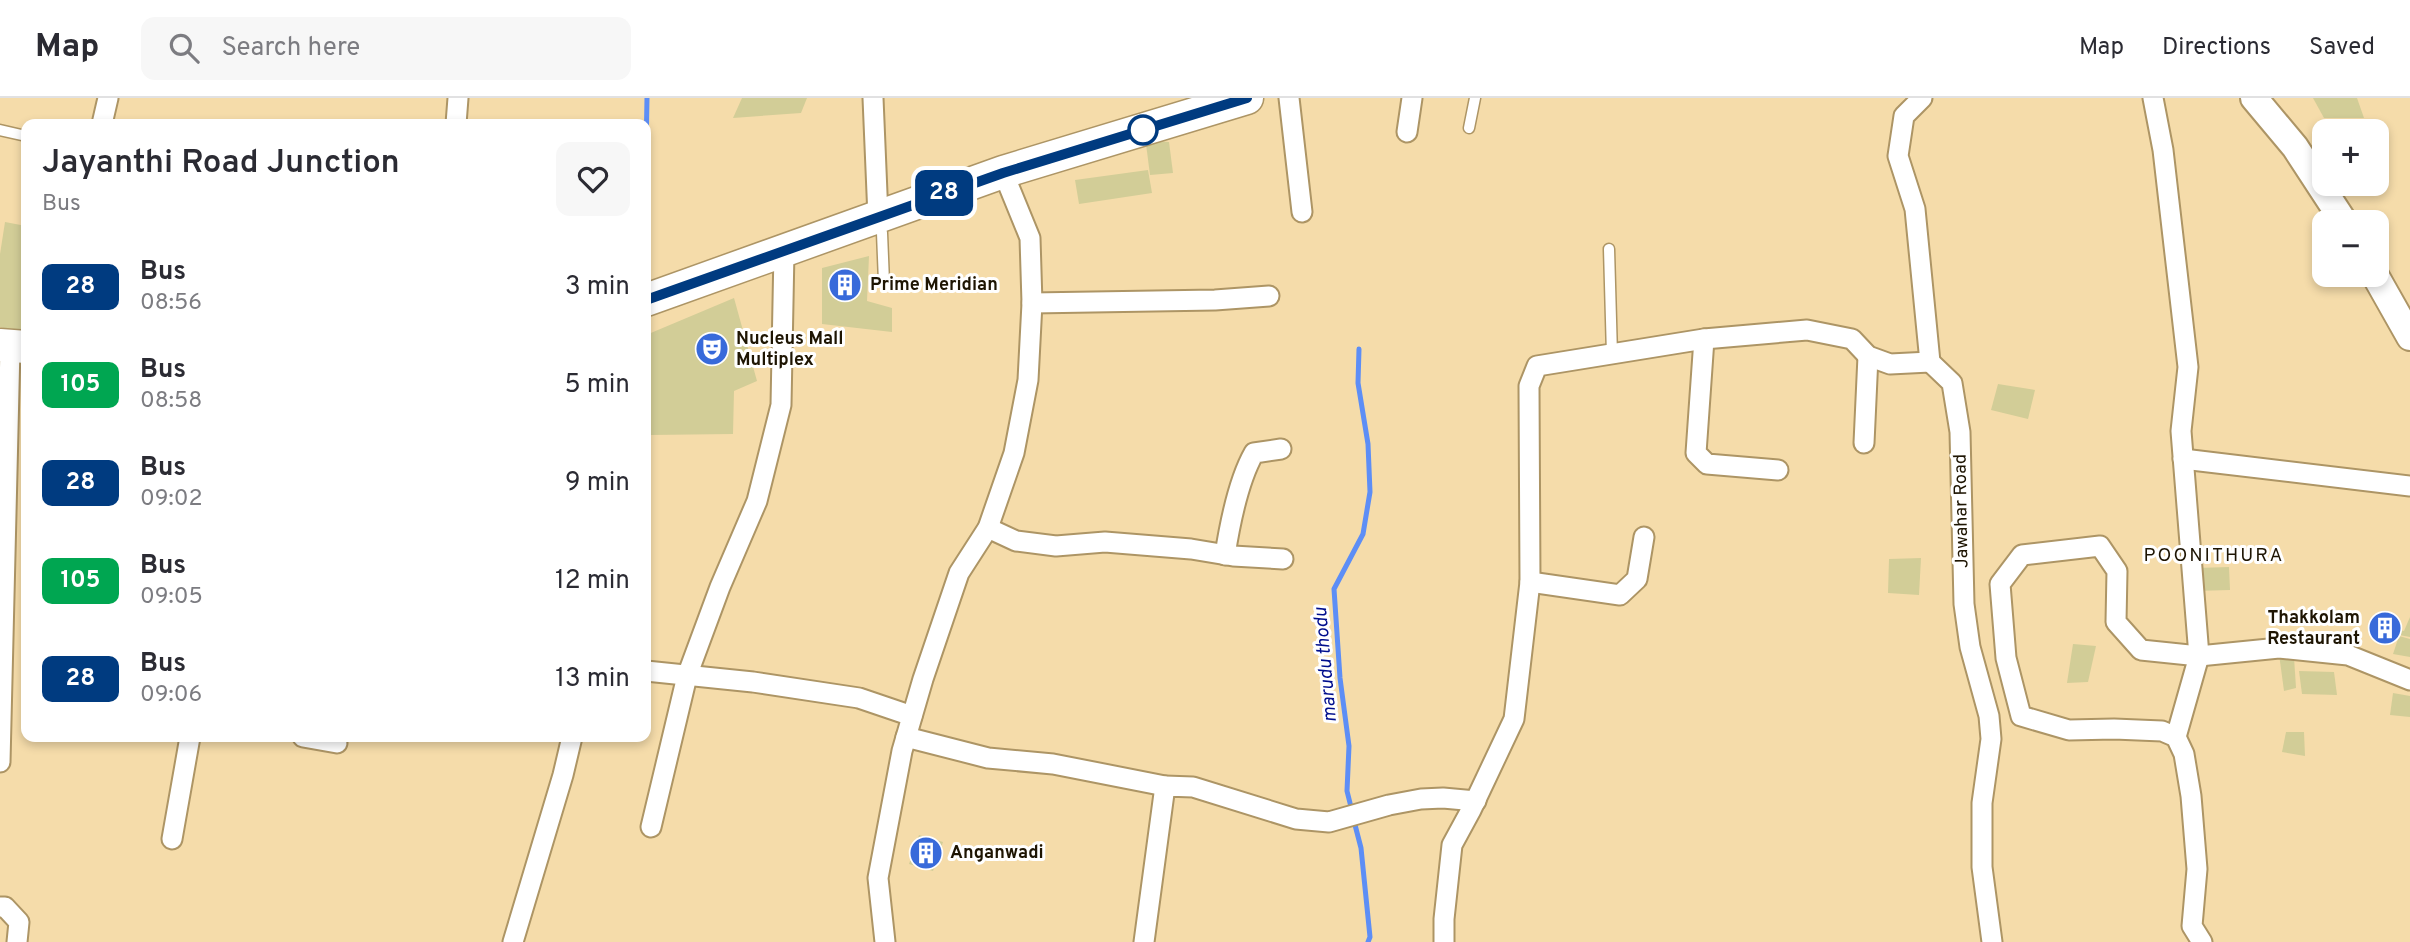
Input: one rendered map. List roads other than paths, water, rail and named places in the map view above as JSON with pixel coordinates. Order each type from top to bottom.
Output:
[{"type":"highway","points":[[651,298],[1003,173],[1247,98]]},
{"type":"main road","points":[[2254,98],[2295,146],[2336,210]]},
{"type":"main road","points":[[2382,287],[2410,337]]},
{"type":"street","points":[[103,119],[108,98]]},
{"type":"street","points":[[456,119],[458,98]]},
{"type":"street","points":[[873,98],[878,217]]},
{"type":"street","points":[[1289,98],[1302,212]]},
{"type":"street","points":[[1407,132],[1412,98]]},
{"type":"street","points":[[1444,942],[1452,845],[1476,801],[1514,719],[1530,582],[1529,386],[1537,366],[1703,339],[1807,331],[1852,339],[1868,356],[1890,364],[1930,362],[1915,209],[1898,156],[1904,116],[1922,98]]},
{"type":"street","points":[[2153,98],[2163,150],[2188,367],[2181,431],[2199,656],[2176,737],[2184,754],[2191,796],[2197,869],[2192,926],[2202,942]]},
{"type":"street","points":[[885,942],[878,878],[906,737],[960,573],[988,528],[1014,453],[1028,380],[1032,303],[1030,238],[1003,173]]},
{"type":"street","points":[[651,827],[687,677],[720,587],[757,501],[781,405],[784,251]]},
{"type":"street","points":[[1032,303],[1215,300],[1269,296]]},
{"type":"street","points":[[1703,339],[1696,453],[1707,464],[1778,470]]},
{"type":"street","points":[[0,762],[12,346]]},
{"type":"street","points":[[1864,443],[1868,356]]},
{"type":"street","name":"Jawahar Road","points":[[1930,362],[1952,383],[1960,432],[1964,604],[1970,647],[1989,716],[1991,739],[1982,803],[1983,867],[1992,942]]},
{"type":"street","points":[[1225,555],[1228,531],[1245,468],[1254,453],[1281,449]]},
{"type":"street","points":[[2183,459],[2410,486]]},
{"type":"street","points":[[988,528],[1016,541],[1056,546],[1105,542],[1283,559]]},
{"type":"street","points":[[1530,582],[1620,595],[1637,579],[1644,537]]},
{"type":"street","points":[[2176,737],[2162,731],[2069,730],[2021,716],[2006,658],[2000,584],[2022,555],[2100,546],[2117,572],[2116,622],[2141,650],[2199,656],[2279,648],[2348,655],[2410,680]]},
{"type":"street","points":[[651,672],[753,682],[859,698],[912,716]]},
{"type":"street","points":[[906,737],[988,758],[1053,764],[1166,786],[1193,787],[1296,819],[1329,822],[1421,799],[1476,801]]},
{"type":"street","points":[[172,839],[189,742]]},
{"type":"street","points":[[331,742],[337,743]]},
{"type":"street","points":[[513,942],[571,742]]},
{"type":"street","points":[[1144,942],[1166,786]]},
{"type":"street","points":[[0,907],[5,907],[19,922],[17,942]]},
{"type":"lane","points":[[1469,128],[1475,98]]},
{"type":"lane","points":[[0,130],[21,135]]},
{"type":"lane","points":[[878,217],[882,233],[884,282]]},
{"type":"lane","points":[[1609,249],[1612,355]]},
{"type":"waterway","points":[[647,98],[647,119]]},
{"type":"waterway","name":"marudu thodu","points":[[1352,811],[1347,791],[1349,746],[1340,678],[1334,589],[1363,534],[1370,492],[1368,444],[1358,383],[1359,349]]},
{"type":"waterway","name":"marudu thodu","points":[[1354,821],[1361,848],[1370,937],[1368,942]]},
{"type":"place","name":"Prime Meridian","points":[[845,285]]},
{"type":"place","name":"Nucleus Mall Multiplex","points":[[712,349]]},
{"type":"place","name":"Thakkolam Restaurant","points":[[2385,628]]},
{"type":"place","name":"Anganwadi","points":[[926,853]]},
{"type":"district","name":"POONITHURA","points":[[2214,556]]}]
